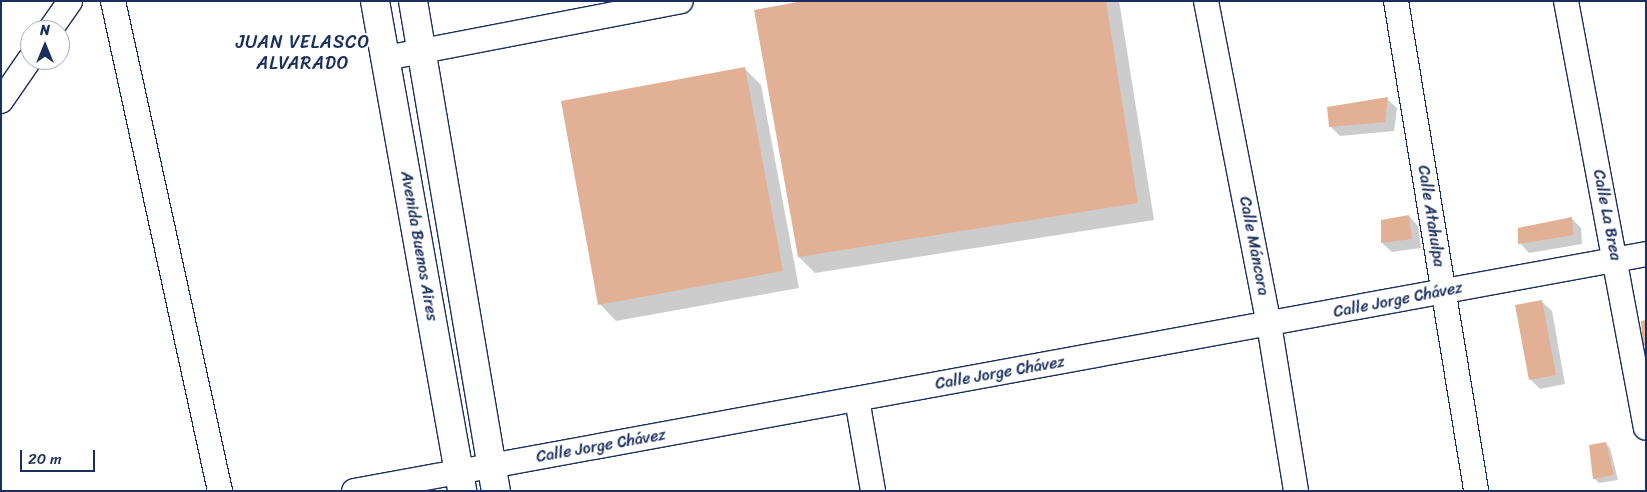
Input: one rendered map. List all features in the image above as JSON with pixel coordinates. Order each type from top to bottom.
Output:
[{"type":"street","points":[[57,20],[70,1]]},
{"type":"street","points":[[113,1],[220,491]]},
{"type":"street","name":"Avenida Buenos Aires","points":[[375,1],[461,481]]},
{"type":"street","points":[[413,1],[494,478]]},
{"type":"street","points":[[386,58],[681,1]]},
{"type":"street","name":"Calle Máncora","points":[[1206,1],[1269,324],[1296,491]]},
{"type":"street","name":"Calle Atahulpa","points":[[1396,1],[1476,491]]},
{"type":"street","name":"Calle La Brea","points":[[1566,1],[1646,428]]},
{"type":"street","points":[[1,101],[22,70]]},
{"type":"street","name":"Calle Jorge Chávez","points":[[354,491],[494,478],[857,399],[1646,254]]},
{"type":"street","points":[[857,399],[873,491]]},
{"type":"building","points":[[803,1],[1106,1],[1138,203],[798,257],[754,10]]},
{"type":"building","points":[[745,67],[783,271],[598,305],[561,101]]},
{"type":"building","points":[[1388,97],[1385,122],[1329,127],[1327,107]]},
{"type":"building","points":[[1409,215],[1412,239],[1381,243],[1381,220]]},
{"type":"building","points":[[1572,217],[1573,235],[1518,244],[1518,228]]},
{"type":"building","points":[[1542,300],[1556,375],[1529,380],[1515,305]]},
{"type":"building","points":[[1646,320],[1646,346],[1643,346],[1641,321]]},
{"type":"building","points":[[1606,442],[1614,475],[1593,479],[1589,445]]},
{"type":"district","name":"JUAN VELASCO ALVARADO","points":[[303,53]]}]
